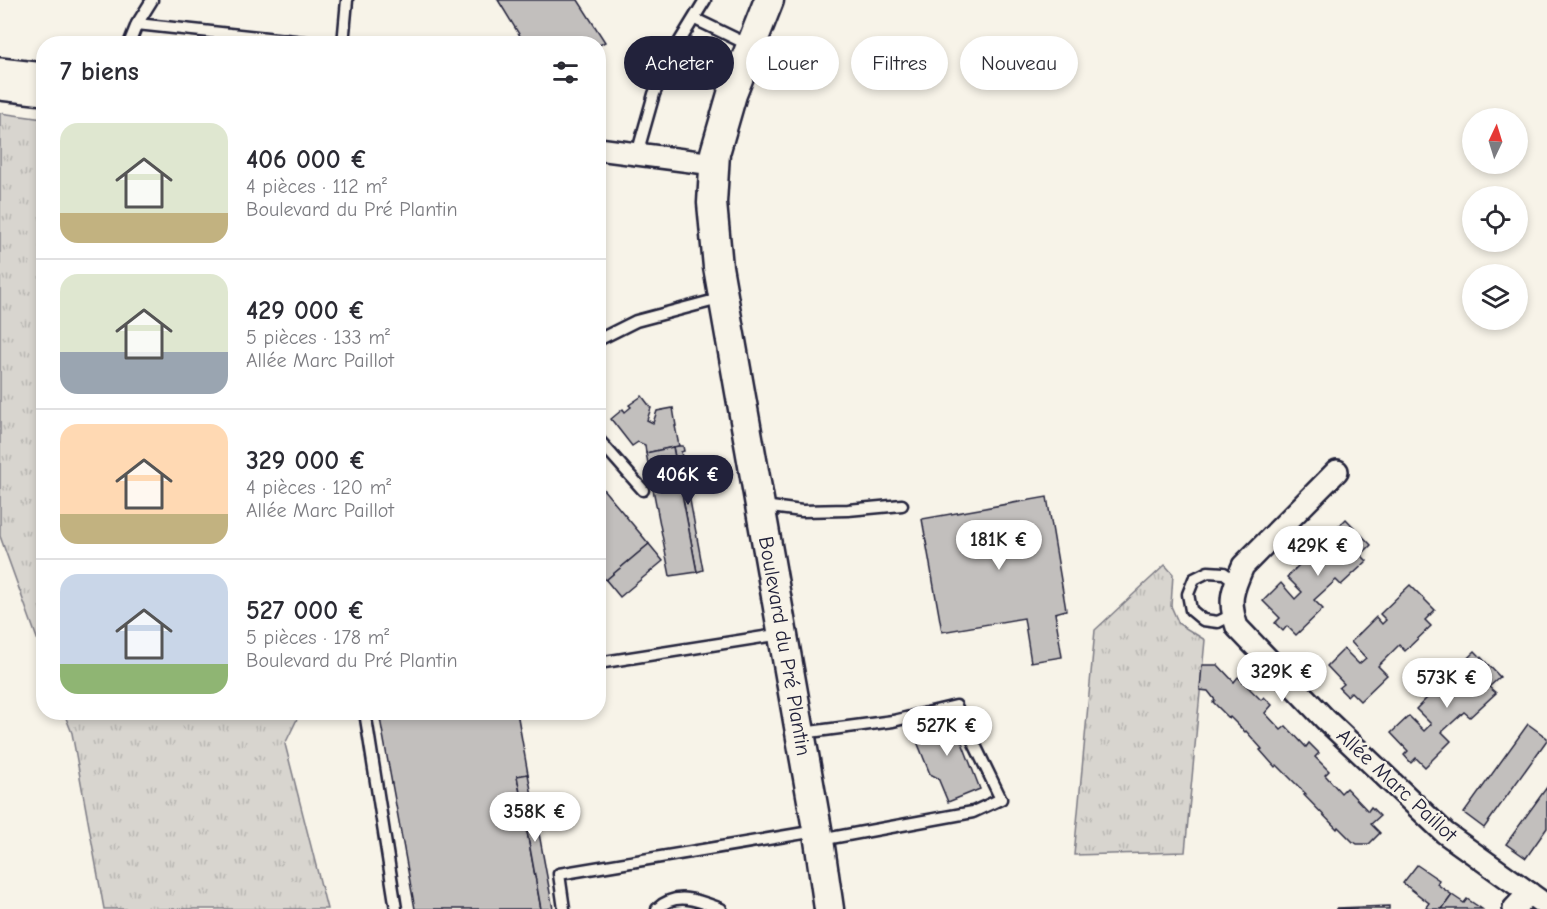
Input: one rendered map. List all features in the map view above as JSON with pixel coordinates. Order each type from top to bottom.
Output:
[{"type":"street","name":"Boulevard du Pré Plantin","points":[[755,36],[769,0]]},
{"type":"street","name":"Boulevard du Pré Plantin","points":[[746,59],[732,94],[714,153],[712,203],[718,267],[829,909]]},
{"type":"street","points":[[0,69],[36,73]]},
{"type":"street","points":[[0,89],[36,93]]},
{"type":"street","points":[[606,150],[714,164]]},
{"type":"street","points":[[1233,615],[1231,601],[1243,566],[1337,471]]},
{"type":"street","name":"Allée Marc Paillot","points":[[1233,615],[1237,627],[1325,719],[1445,833],[1547,906]]},
{"type":"street","points":[[1514,909],[1529,893]]},
{"type":"lane","points":[[132,36],[152,0]]},
{"type":"lane","points":[[344,36],[347,0]]},
{"type":"lane","points":[[637,154],[654,94],[672,54],[705,0]]},
{"type":"lane","points":[[694,19],[746,44]]},
{"type":"lane","points":[[137,24],[248,36]]},
{"type":"lane","points":[[606,336],[636,321],[723,298]]},
{"type":"lane","points":[[606,448],[643,490]]},
{"type":"lane","points":[[760,506],[802,511],[902,505]]},
{"type":"lane","points":[[1233,615],[1218,622],[1203,620],[1191,610],[1188,594],[1194,579],[1208,572],[1224,573],[1236,582]]},
{"type":"lane","points":[[606,662],[782,634]]},
{"type":"lane","points":[[564,909],[559,874],[973,812],[1000,799],[956,706],[893,721],[800,733]]},
{"type":"lane","points":[[366,720],[396,909]]},
{"type":"lane","points":[[657,909],[674,898],[696,900],[721,909]]},
{"type":"green space","points":[[0,113],[36,118],[36,636],[0,536]]},
{"type":"green space","points":[[1165,565],[1173,574],[1171,606],[1179,624],[1205,640],[1185,852],[1074,855],[1095,630]]},
{"type":"green space","points":[[67,720],[297,720],[285,744],[327,909],[104,909],[72,733]]},
{"type":"building","points":[[498,0],[578,0],[601,36],[520,36]]},
{"type":"building","points":[[642,396],[651,408],[647,420],[653,423],[657,411],[673,408],[679,446],[646,453],[645,445],[638,442],[632,446],[611,419],[623,409],[625,412],[631,407],[629,405]]},
{"type":"building","points":[[683,446],[684,451],[681,452],[703,570],[697,572],[673,447]]},
{"type":"building","points":[[673,447],[697,572],[670,576],[646,453]]},
{"type":"building","points":[[606,493],[649,544],[606,580]]},
{"type":"building","points":[[1047,497],[1066,610],[1055,613],[1062,657],[1031,662],[1024,618],[942,632],[922,519]]},
{"type":"building","points":[[1346,519],[1371,545],[1361,555],[1367,561],[1341,585],[1336,580],[1314,600],[1323,609],[1296,635],[1287,626],[1283,631],[1275,623],[1280,618],[1263,601],[1281,583],[1295,599],[1302,592],[1287,577],[1312,552],[1318,559],[1322,555],[1316,549]]},
{"type":"building","points":[[649,544],[663,561],[620,597],[606,580]]},
{"type":"building","points":[[1410,585],[1435,610],[1425,620],[1431,626],[1405,651],[1399,645],[1378,666],[1387,675],[1360,701],[1351,692],[1347,696],[1339,688],[1344,684],[1327,666],[1344,649],[1359,664],[1366,658],[1351,642],[1376,617],[1382,624],[1386,620],[1380,614]]},
{"type":"building","points":[[1475,651],[1500,677],[1489,687],[1496,693],[1470,717],[1464,712],[1442,732],[1451,741],[1425,767],[1416,758],[1411,763],[1404,755],[1408,751],[1391,733],[1409,716],[1424,731],[1431,724],[1416,709],[1441,684],[1446,691],[1450,687],[1444,681]]},
{"type":"building","points":[[1202,665],[1218,665],[1234,682],[1238,677],[1261,700],[1264,697],[1272,705],[1265,713],[1281,730],[1286,726],[1306,747],[1309,743],[1319,753],[1315,757],[1329,771],[1325,775],[1341,793],[1346,788],[1368,811],[1371,807],[1380,816],[1371,824],[1380,833],[1369,844],[1357,844],[1338,827],[1337,829],[1277,765],[1275,767],[1246,731],[1213,702],[1215,700],[1208,691],[1200,690]]},
{"type":"building","points":[[951,714],[980,789],[948,802],[938,778],[930,774],[912,729]]},
{"type":"building","points":[[380,720],[518,720],[528,774],[517,776],[541,909],[415,909]]},
{"type":"building","points":[[1528,724],[1547,740],[1484,828],[1464,813]]},
{"type":"building","points":[[528,774],[553,909],[541,909],[517,776]]},
{"type":"building","points":[[1547,787],[1547,828],[1526,858],[1506,844]]},
{"type":"building","points":[[1417,865],[1439,880],[1437,884],[1452,895],[1442,909],[1428,909],[1426,907],[1429,903],[1403,883]]},
{"type":"building","points":[[1452,895],[1464,903],[1467,899],[1482,909],[1442,909]]},
{"type":"building","points":[[1389,906],[1389,909],[1337,909],[1337,908]]}]
